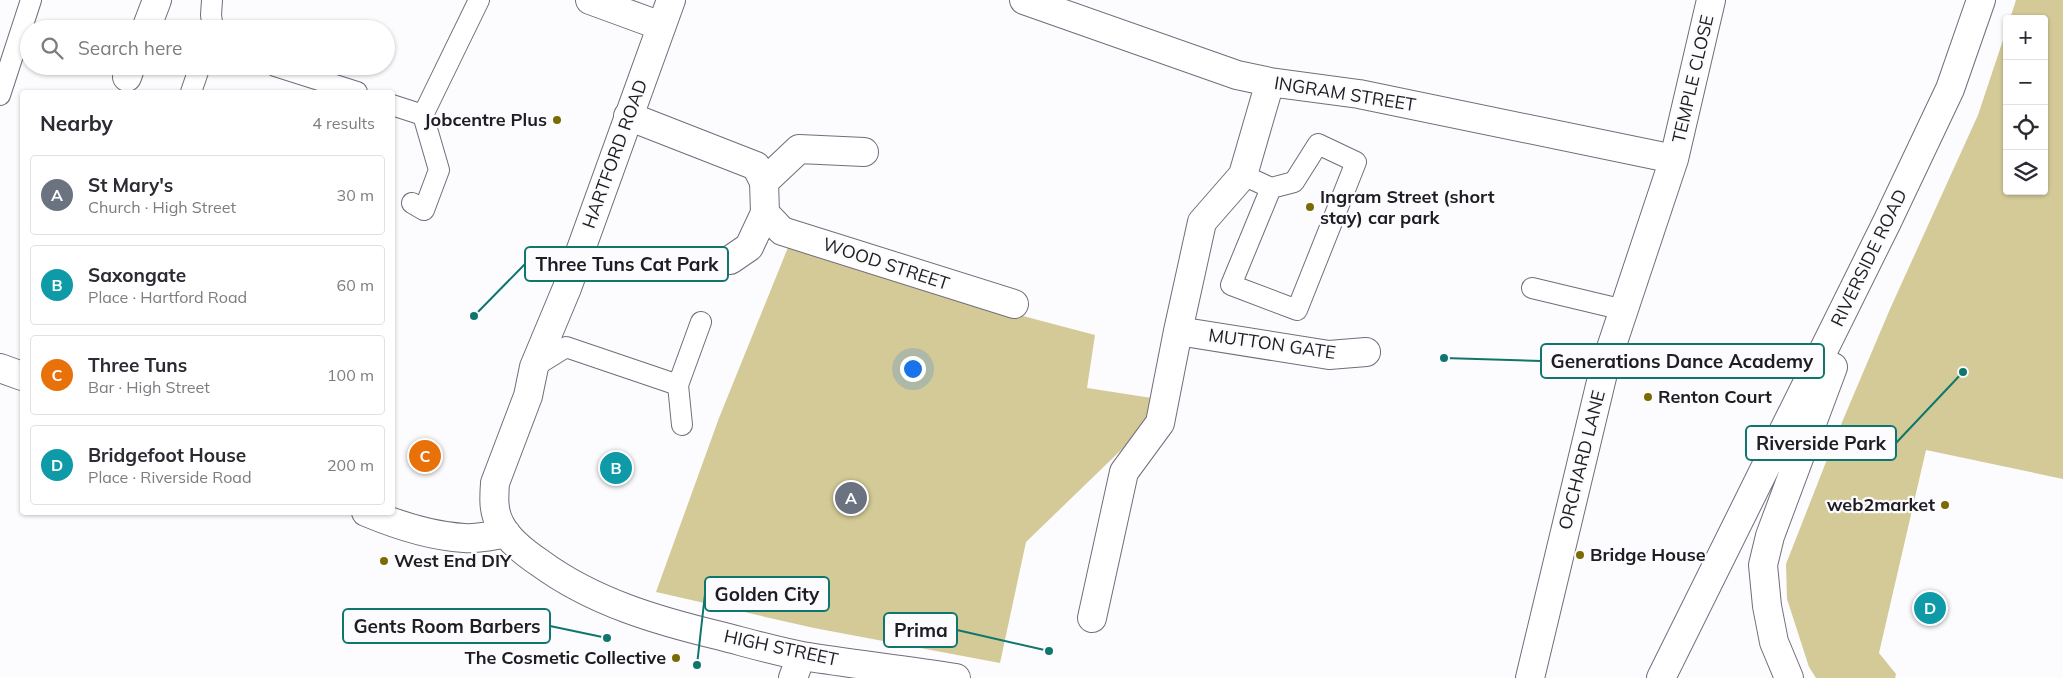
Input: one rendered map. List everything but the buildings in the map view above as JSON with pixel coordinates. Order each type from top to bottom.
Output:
[{"type":"street","points":[[150,20],[158,0]]},
{"type":"street","points":[[590,0],[661,26]]},
{"type":"street","name":"HARTFORD ROAD","points":[[494,535],[499,523],[495,511],[495,483],[528,396],[534,367],[568,288],[671,0]]},
{"type":"street","name":"INGRAM STREET","points":[[1024,0],[1237,75],[1270,82],[1359,94],[1674,159]]},
{"type":"street","name":"TEMPLE CLOSE","points":[[1674,159],[1711,0]]},
{"type":"street","name":"RIVERSIDE ROAD","points":[[1660,678],[1950,89],[1980,0]]},
{"type":"street","points":[[1092,618],[1124,472],[1160,423],[1202,222],[1244,175],[1270,82]]},
{"type":"street","points":[[628,116],[756,166],[764,182],[765,213],[749,247],[730,260]]},
{"type":"street","points":[[764,182],[799,150],[864,152]]},
{"type":"street","name":"ORCHARD LANE","points":[[1530,678],[1604,370],[1674,159]]},
{"type":"street","name":"WOOD STREET","points":[[765,213],[782,231],[1014,304]]},
{"type":"street","points":[[1789,678],[1774,642],[1767,606],[1763,566],[1766,551],[1773,526],[1886,222]]},
{"type":"street","name":"MUTTON GATE","points":[[1178,331],[1329,355],[1366,352]]},
{"type":"street","points":[[374,515],[428,533],[464,538],[494,535]]},
{"type":"street","name":"HIGH STREET","points":[[494,535],[579,588],[615,604],[797,667],[956,678]]},
{"type":"lane","points":[[24,20],[31,0]]},
{"type":"lane","points":[[212,0],[212,20]]},
{"type":"lane","points":[[412,203],[424,210],[439,170],[423,115],[479,0]]},
{"type":"lane","points":[[0,95],[20,34]]},
{"type":"lane","points":[[193,90],[197,75]]},
{"type":"lane","points":[[303,75],[351,90]]},
{"type":"lane","points":[[395,106],[423,115]]},
{"type":"lane","points":[[1244,175],[1270,188],[1294,182],[1318,144],[1356,162],[1297,310],[1231,284],[1270,188]]},
{"type":"lane","points":[[1532,288],[1624,310]]},
{"type":"lane","points":[[682,425],[678,385],[701,322]]},
{"type":"lane","points":[[534,367],[566,348],[678,385]]},
{"type":"shaded area","points":[[2016,0],[2063,0],[2063,479],[1926,450],[1879,653],[1896,674],[1895,678],[1816,678],[1809,667],[1787,599],[1786,564],[1837,434],[1890,309],[1978,115],[2003,40],[2003,195],[2048,195],[2048,15],[2011,15]]},
{"type":"shaded area","points":[[791,240],[1023,316],[1095,335],[1087,388],[1152,398],[1149,423],[1026,542],[1000,663],[814,628],[656,592],[719,418]]},
{"type":"place","name":"Jobcentre Plus","points":[[557,120]]},
{"type":"place","name":"Ingram Street (short stay) car park","points":[[1310,207]]},
{"type":"place","name":"Three Tuns Cat Park","points":[[474,316]]},
{"type":"place","name":"Generations Dance Academy","points":[[1444,358]]},
{"type":"place","name":"Riverside Park","points":[[1963,372]]},
{"type":"place","name":"Renton Court","points":[[1648,397]]},
{"type":"place","name":"Three Tuns","points":[[425,456]]},
{"type":"place","name":"Saxongate","points":[[616,468]]},
{"type":"place","name":"St Mary's","points":[[851,498]]},
{"type":"place","name":"web2market","points":[[1945,505]]},
{"type":"place","name":"Bridge House","points":[[1580,555]]},
{"type":"place","name":"West End DIY","points":[[384,561]]},
{"type":"place","name":"Bridgefoot House","points":[[1930,608]]},
{"type":"place","name":"Gents Room Barbers","points":[[607,638]]},
{"type":"place","name":"Prima","points":[[1049,651]]},
{"type":"place","name":"The Cosmetic Collective","points":[[676,658]]},
{"type":"place","name":"Golden City","points":[[697,665]]}]
